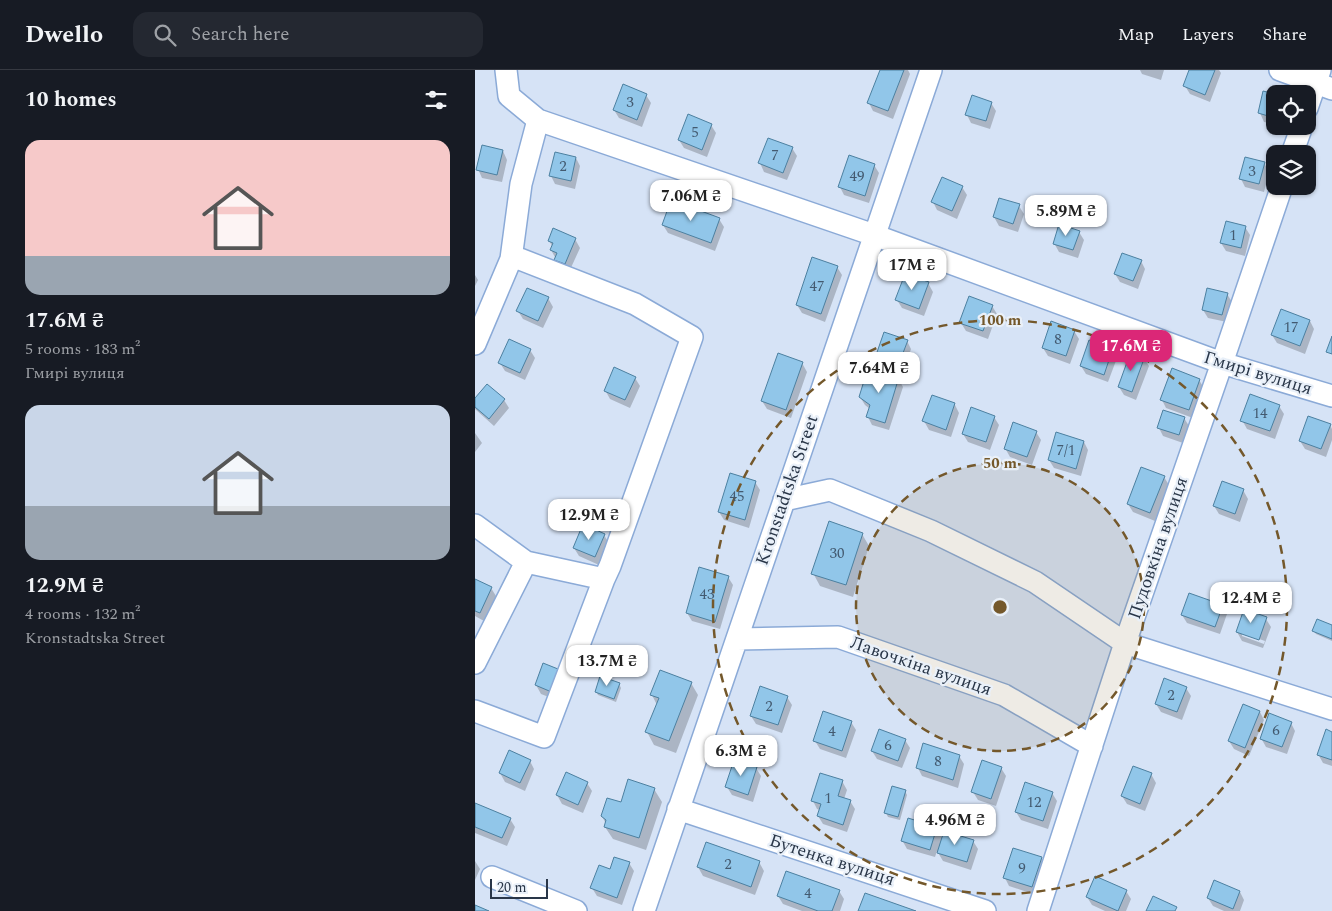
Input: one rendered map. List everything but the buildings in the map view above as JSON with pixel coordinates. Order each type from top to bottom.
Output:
[{"type":"street","name":"Гмирі вулиця","points":[[506,70],[509,96],[538,120],[874,235],[1222,364],[1332,396]]},
{"type":"street","name":"Kronstadtska Street","points":[[644,911],[931,70]]},
{"type":"street","points":[[1279,70],[1323,80],[1316,92]]},
{"type":"street","points":[[475,344],[512,256],[521,184],[538,120]]},
{"type":"street","name":"Пудовкіна вулиця","points":[[1038,911],[1125,643],[1222,364],[1278,195]]},
{"type":"street","points":[[475,711],[544,738],[617,548],[692,337],[635,304],[512,256]]},
{"type":"street","points":[[784,500],[830,490],[931,531],[1035,582],[1125,643],[1332,709]]},
{"type":"street","points":[[475,525],[526,562],[604,579]]},
{"type":"street","points":[[475,663],[526,562]]},
{"type":"street","name":"Лавочкіна вулиця","points":[[737,638],[838,637],[1004,695],[1092,746]]},
{"type":"street","name":"Бутенка вулиця","points":[[678,809],[985,911]]},
{"type":"street","points":[[492,878],[576,911]]}]
